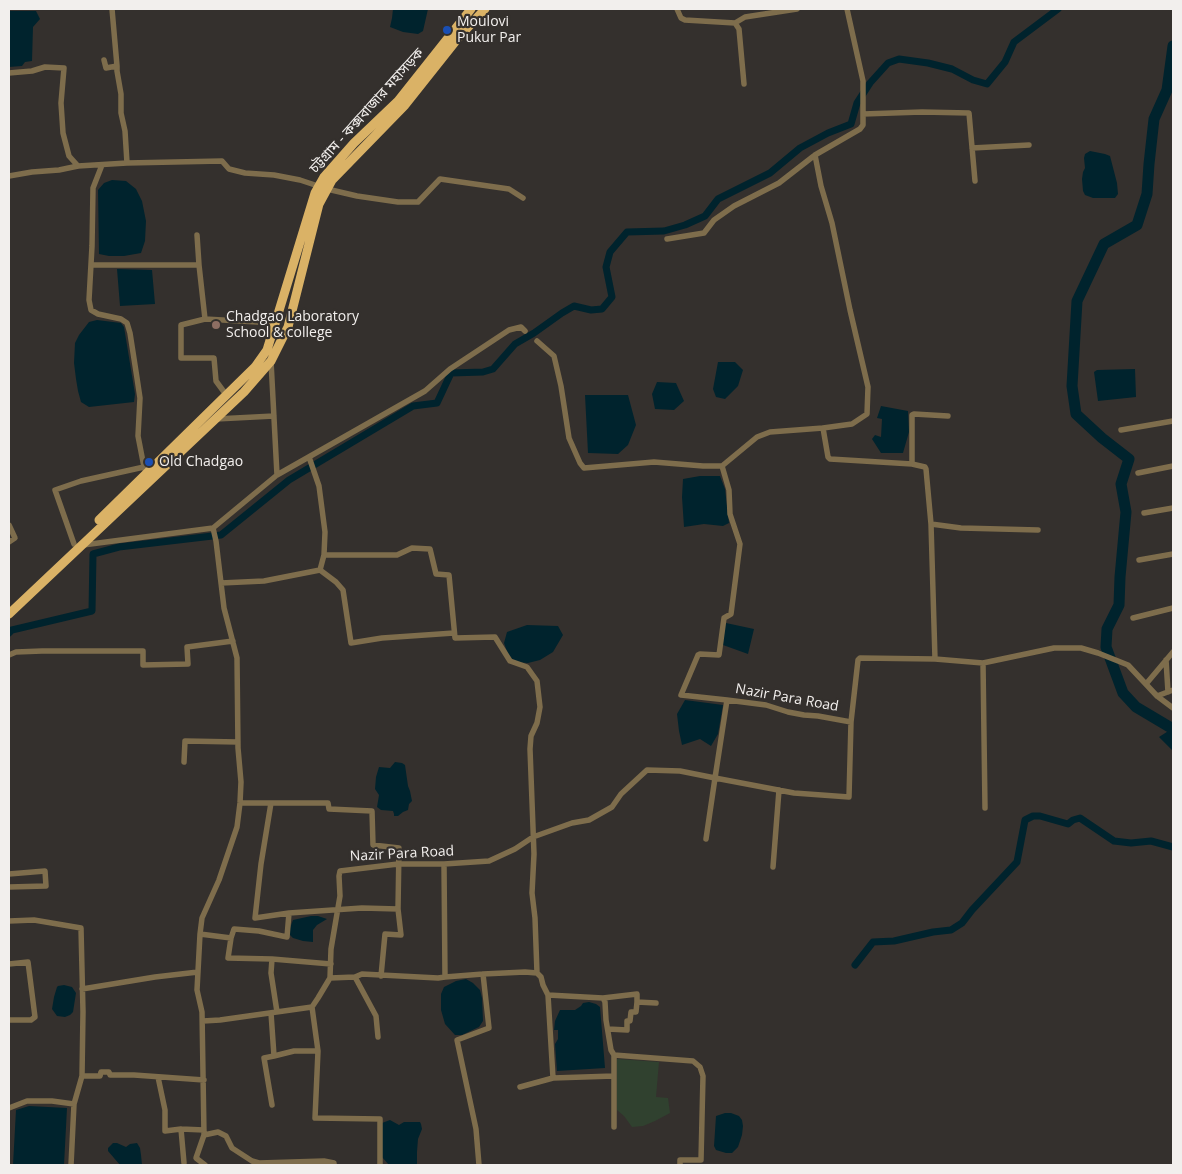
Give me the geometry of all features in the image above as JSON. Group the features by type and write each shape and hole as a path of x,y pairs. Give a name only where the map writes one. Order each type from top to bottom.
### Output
{"highway":[{"name":"চট্টগ্রাম - কক্সবাজার মহাসড়ক","path":"9,607 77,545 145,470 255,367 267,350 315,193 323,188 324,177 354,143 398,101 471,9"},
{"path":"9,614 77,545 244,392 271,361 288,327 323,188 406,105 459,37 485,9"}],"street":[{"path":"112,9 116,71 121,94 121,113 125,131 127,163"},
{"path":"677,9 681,18 685,20 735,23 745,18 797,9"},
{"path":"667,239 704,233 714,220 734,206 779,183 814,155 860,129 863,125 863,81 847,9"},
{"path":"735,23 739,29 744,84"},
{"path":"104,60 106,68 117,66"},
{"path":"9,72 32,71 45,67 64,68 60,103 63,133 69,156 78,166"},
{"path":"863,114 969,113 975,181"},
{"path":"972,148 1029,145"},
{"path":"537,341 554,356 561,386 568,438 584,468 654,462 722,466 757,437 770,432 852,424 867,414 868,387 832,223 814,155"},
{"path":"9,176 78,166 222,161 229,169 245,173 274,175 300,180 357,196 398,202 418,202 440,179 509,189 523,198"},
{"path":"102,165 93,188 88,300 91,310 98,314 121,319 127,323 140,398 138,436 145,470 81,481 55,490 77,545 214,528 277,475 425,390 450,368 509,330 521,327 525,331"},
{"path":"196,236 205,319"},
{"path":"91,265 199,265"},
{"path":"226,396 216,382 214,358 181,358 181,325 205,319 275,323"},
{"path":"271,361 277,475"},
{"path":"912,464 912,416 914,414 948,416"},
{"path":"215,419 274,416"},
{"path":"1121,430 1173,421"},
{"path":"823,428 828,457 830,459 912,464 923,466 926,469 931,524 935,659"},
{"path":"309,457 319,486 325,532 324,555 320,570"},
{"path":"722,466 729,490 730,514 740,544 731,614 724,618 719,655 698,655 680,696 727,700"},
{"path":"1138,473 1173,466"},
{"path":"1144,513 1173,508"},
{"path":"931,524 961,528 1038,530"},
{"path":"9,525 15,538 9,542"},
{"path":"181,1129 184,1164 196,1158 204,1132 203,1021 197,990 202,918 219,880 236,828 240,803 237,658 224,608 214,528"},
{"path":"324,555 397,555 412,548 430,549 436,574 449,575 455,638 495,637 510,661 527,667 537,681 540,707 530,749 534,854 532,893 538,973 548,995 553,1078"},
{"path":"1138,560 1173,554"},
{"path":"221,583 264,581 320,570 344,590 351,643 382,638 454,633"},
{"path":"1134,618 1173,608"},
{"path":"9,655 16,652 42,651 143,651 143,665 188,664 187,648 233,641"},
{"name":"Nazir Para Road","path":"312,1007 330,978 331,949 336,910 340,896 340,871 398,864 444,864 489,861 515,849 533,837 572,823 590,820 612,807 621,794 647,770 680,772 715,778 727,700 766,705 788,712 851,722 858,660 860,658 935,659 983,663 1054,648 1081,648 1098,653 1128,665 1146,684"},
{"path":"1173,652 1146,684 1173,708"},
{"path":"1158,696 1171,691 1166,660"},
{"path":"983,663 985,808"},
{"path":"706,839 715,778 794,793 850,797 851,722"},
{"path":"184,762 186,741 238,742"},
{"path":"773,867 779,790"},
{"path":"240,803 328,803 328,809 372,811 372,845 399,848 398,909 401,935 385,934 381,976"},
{"path":"271,803 254,918 362,908 398,909"},
{"path":"444,864 444,977"},
{"path":"9,874 45,871 46,886 9,887"},
{"path":"289,914 287,937 259,931 234,929 228,958 272,959 331,964"},
{"path":"9,921 34,920 81,928 82,1076 74,1104 72,1165"},
{"path":"200,934 231,938"},
{"path":"272,959 274,1056"},
{"path":"9,964 28,962 35,1016 31,1020 9,1020"},
{"path":"82,989 198,972"},
{"path":"330,978 355,977 362,974 438,978 483,974 538,973"},
{"path":"479,1165 476,1129 458,1040 489,1028 483,974"},
{"path":"355,977 376,1016 378,1037"},
{"path":"548,995 603,998 636,994 636,1012 631,1012 626,1030 608,1029"},
{"path":"603,998 606,1002 611,1050 614,1056 614,1127"},
{"path":"637,1002 656,1002"},
{"path":"203,1021 312,1007 318,1050 315,1118 380,1119 380,1165"},
{"path":"272,1105 264,1058 294,1051 318,1050"},
{"path":"614,1056 693,1060 700,1067 703,1076 701,1160 696,1163 680,1160 680,1165"},
{"path":"82,1076 100,1076 101,1072 109,1072 110,1075 204,1080"},
{"path":"520,1087 553,1078 614,1076"},
{"path":"158,1077 165,1110 165,1130 181,1129 218,1132 226,1136 232,1148 252,1161 259,1163 279,1164 324,1161 334,1163 334,1165"},
{"path":"9,1108 27,1101 52,1101 74,1104"},
{"path":"196,1158 205,1165"}],"green space":[{"path":"617,1059 659,1062 656,1097 668,1098 670,1113 643,1126 632,1127 617,1110"}],"water":[{"path":"393,9 428,9 423,31 418,34 403,32 390,27"},
{"path":"9,11 36,11 40,19 33,27 32,61 25,62 22,66 9,67"},
{"path":"1090,151 1110,156 1117,183 1118,194 1115,198 1093,198 1085,195 1082,179 1085,168 1084,158 1085,154"},
{"path":"112,180 126,181 136,189 142,201 146,221 145,241 141,253 124,256 99,254 98,190 104,183"},
{"path":"117,269 152,270 155,304 120,306"},
{"path":"97,320 121,323 124,327 135,394 134,402 89,407 81,402 74,363 75,343 89,322"},
{"path":"718,362 735,362 743,370 738,386 725,399 716,397 713,389"},
{"path":"1135,369 1136,397 1098,401 1094,372 1097,370"},
{"path":"657,382 676,383 684,401 674,410 655,409 652,394"},
{"path":"585,395 628,395 636,425 628,445 618,454 588,453"},
{"path":"881,406 908,411 909,432 903,453 881,453 872,439 875,435 881,437 882,419 877,418"},
{"path":"700,476 720,476 725,489 729,523 723,526 704,524 684,527 683,479"},
{"path":"726,623 754,629 748,654 723,645 724,626"},
{"path":"527,625 558,626 563,635 553,652 540,660 528,663 515,662 508,654 504,643 507,632"},
{"path":"685,700 723,705 718,734 711,746 700,739 682,745 677,714"},
{"path":"1173,728 1173,751 1159,737"},
{"path":"395,762 405,765 412,801 409,804 408,810 398,816 394,816 393,811 381,810 377,807 379,795 375,789 379,767 390,768"},
{"path":"311,916 327,919 313,930 313,942 293,938 290,935 290,928 293,920"},
{"path":"466,979 480,990 483,1021 479,1027 462,1035 455,1035 445,1024 441,1010 441,994 444,987 456,981"},
{"path":"64,985 72,987 76,993 73,1012 65,1017 57,1016 52,1009 57,987"},
{"path":"589,1002 600,1007 605,1068 557,1071 555,1044 558,1039 558,1030 554,1030 555,1021 560,1010 575,1010 583,1003"},
{"path":"29,1106 67,1108 64,1165 13,1165 16,1110"},
{"path":"725,1113 739,1116 742,1120 742,1135 738,1147 732,1153 716,1150 714,1146 716,1116"},
{"path":"390,1120 399,1125 404,1122 420,1122 422,1129 418,1139 417,1165 389,1165 382,1157 382,1123"},
{"path":"113,1143 126,1147 137,1143 140,1148 142,1165 120,1165 108,1151 108,1148"}],"waterway":[{"path":"9,633 12,630 92,611 93,554 119,547 221,535 289,480 413,406 437,403 451,373 483,372 493,369 515,344 574,306 591,310 602,309 612,297 606,267 610,252 627,232 664,231 685,225 705,216 718,199 770,173 800,148 828,133 851,124 857,103 870,83 888,63 899,59 928,63 952,69 973,80 987,84 1005,62 1014,42 1058,9"},
{"path":"1173,46 1167,90 1154,119 1147,194 1137,225 1104,244 1077,301 1072,386 1076,414 1129,459 1121,484 1126,512 1119,605 1107,629 1106,647 1123,693 1136,707 1173,729"},
{"path":"855,965 873,942 894,941 951,930 962,923 1017,862 1025,820 1033,816 1040,816 1068,824 1080,818 1114,841 1131,843 1151,841 1173,847"}],"place":[{"name":"Moulovi Pukur Par","path":"447,30"},
{"name":"Chadgao Laboratory School & college","path":"216,325"},
{"name":"Old Chadgao","path":"149,462"}]}
